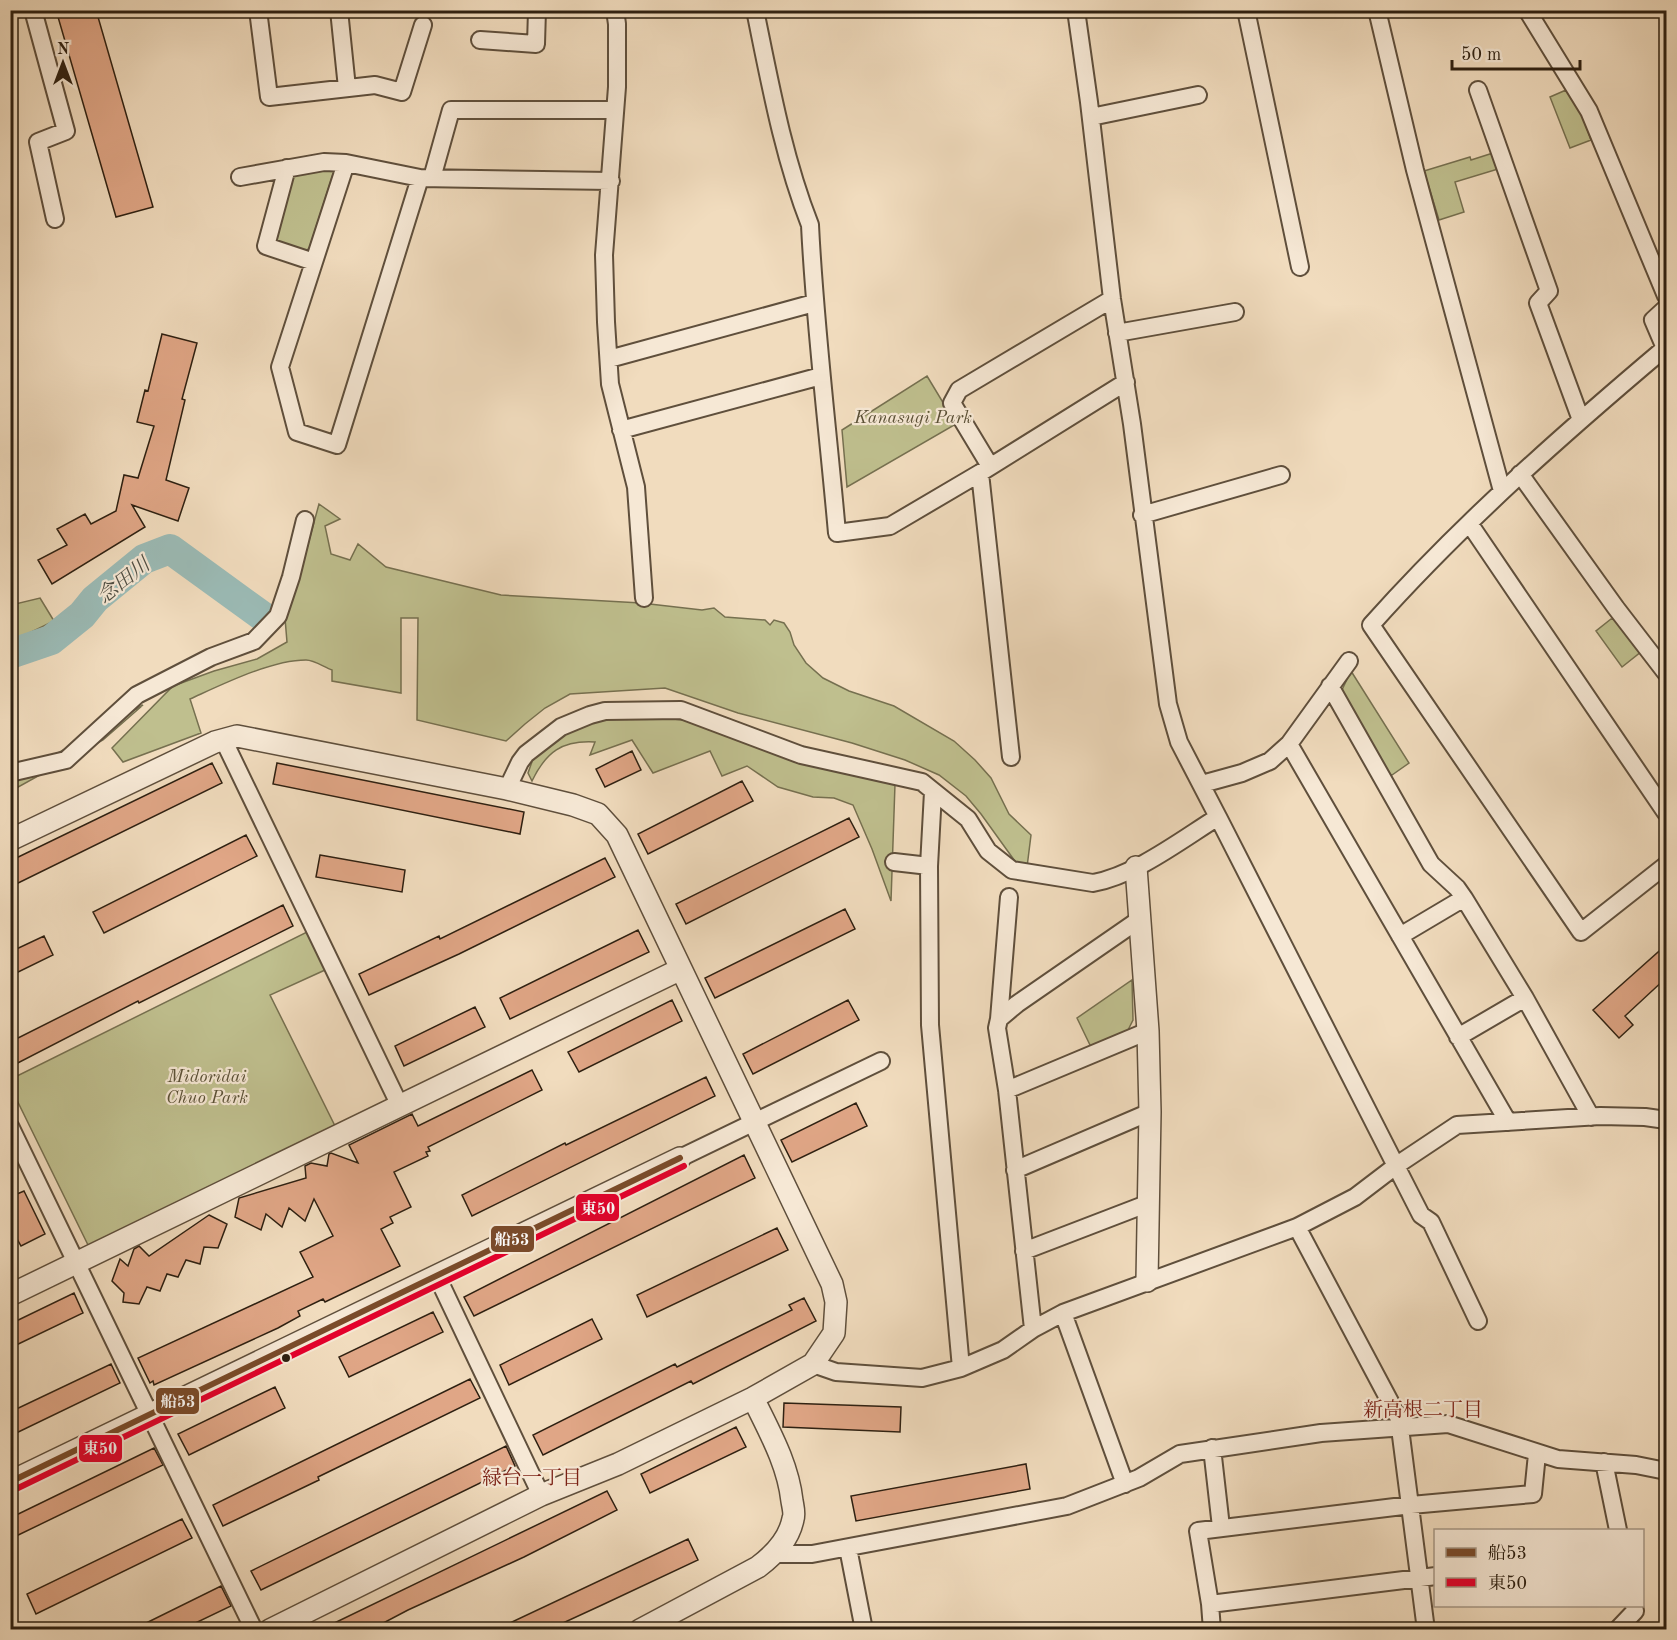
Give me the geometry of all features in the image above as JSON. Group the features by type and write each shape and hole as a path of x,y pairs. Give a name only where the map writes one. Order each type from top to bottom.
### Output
{"street":[{"path":"33,10 66,131 38,142 55,219"},
{"path":"258,10 269,97 375,85 402,93 423,25"},
{"path":"339,10 347,88"},
{"path":"480,40 536,44 537,10"},
{"path":"615,10 617,87 604,255 610,384 636,487 644,598"},
{"path":"755,10 777,118 810,225 814,303 829,431 837,533 890,526 985,470 1125,382"},
{"path":"1076,10 1112,299 1170,713 1179,742 1421,1215 1431,1222 1478,1321"},
{"path":"1246,10 1300,267"},
{"path":"1377,10 1415,170 1502,491"},
{"path":"1527,10 1589,111 1666,296"},
{"path":"1478,90 1550,291 1538,303 1581,420"},
{"path":"1091,117 1198,95"},
{"path":"346,163 280,368 297,432 337,445 426,178 452,110 615,110"},
{"path":"240,177 324,162 346,163 426,178 611,181"},
{"path":"287,168 266,246 314,262"},
{"path":"1011,757 985,470 952,403 959,390 1112,299"},
{"path":"609,359 814,303"},
{"path":"1666,308 1653,320 1665,348 1520,474 1401,591 1371,625 1581,932 1666,865"},
{"path":"1117,333 1235,312"},
{"path":"621,430 821,376"},
{"path":"1520,474 1666,673"},
{"path":"1142,515 1281,475"},
{"path":"10,773 66,760 137,695 211,657 254,641 278,616 291,577 305,520"},
{"path":"1469,523 1666,813"},
{"path":"1202,784 1242,773 1270,761 1289,744 1348,661"},
{"path":"1330,686 1431,864 1457,888 1464,898 1525,998 1591,1117"},
{"path":"507,789 526,754 561,727 605,711 681,710 801,755 922,783 968,819 988,850 1012,870 1093,883 1104,881 1136,867 1218,817"},
{"path":"10,840 223,739 237,736 507,789 573,805 598,814 616,835 832,1284 836,1302 834,1333 813,1364 753,1398 618,1464 541,1495 270,1629"},
{"path":"223,739 400,1106"},
{"path":"1289,744 1508,1122"},
{"path":"933,792 930,866 930,1025 961,1368"},
{"path":"894,862 930,866"},
{"path":"1136,867 1148,1030 1150,1112 1147,1281"},
{"path":"1009,897 998,1028 1033,1329"},
{"path":"1400,936 1464,898"},
{"path":"999,1019 1017,1004 1140,919"},
{"path":"10,1295 681,969"},
{"path":"1458,1037 1525,998"},
{"path":"1007,1090 1148,1030"},
{"path":"10,1482 881,1061"},
{"path":"1016,1170 1150,1112"},
{"path":"813,1364 836,1372 922,1378 961,1368 1003,1350 1033,1329 1063,1313 1297,1227 1355,1197 1397,1165 1457,1125 1591,1117 1645,1117 1666,1120"},
{"path":"10,1126 254,1629"},
{"path":"1024,1251 1149,1203"},
{"path":"1297,1227 1402,1428 1411,1505 1428,1577 1426,1629"},
{"path":"437,1276 541,1495"},
{"path":"1063,1313 1125,1484"},
{"path":"640,1629 758,1567 775,1554 794,1518 787,1469 753,1398"},
{"path":"775,1554 812,1554 1066,1506 1125,1484 1180,1454 1321,1432 1448,1424 1558,1460 1636,1465 1666,1471"},
{"path":"1212,1448 1221,1527"},
{"path":"1212,1629 1198,1531 1411,1505 1533,1494 1537,1454"},
{"path":"1604,1462 1618,1529"},
{"path":"848,1548 864,1629"},
{"path":"1210,1604 1428,1577"},
{"path":"1617,1629 1635,1611 1634,1607"}],"green space":[{"path":"1566,90 1582,115 1591,140 1570,148 1550,97"},
{"path":"1493,153 1498,169 1455,182 1464,212 1439,220 1424,171 1470,157 1471,160"},
{"path":"328,165 334,171 309,249 301,252 277,244 274,237 292,177 298,173"},
{"name":"Kanasugi Park","path":"927,376 956,424 847,487 842,430"},
{"path":"319,504 340,519 325,526 331,554 350,560 358,544 386,567 501,595 641,603 702,610 714,608 725,617 765,620 770,625 774,620 784,623 794,645 806,663 823,678 849,691 894,706 954,741 975,760 991,778 1009,814 1031,835 1027,867 1017,864 966,796 939,775 905,760 852,743 738,713 665,688 570,694 545,708 506,741 417,720 418,618 401,618 401,693 332,681 332,670 309,660 277,664 246,674 190,699 201,733 123,762 112,748 173,686 257,659 287,642 285,618"},
{"path":"40,598 54,621 11,642 11,605"},
{"path":"1611,619 1619,620 1642,651 1622,667 1596,631"},
{"path":"1351,671 1409,763 1392,775 1384,773 1340,694"},
{"path":"143,705 103,740 11,791 10,780"},
{"path":"629,714 691,721 798,763 895,784 891,901 853,805 834,798 813,797 778,787 747,766 722,776 710,751 653,773 632,740 590,755 595,742 573,743 549,755 532,781 528,773 534,756 580,724"},
{"name":"Midoridai Chuo Park","path":"309,931 325,970 270,995 336,1128 90,1249 11,1088 11,1079"},
{"path":"1132,980 1133,1020 1127,1032 1091,1047 1077,1018"}],"building":[{"path":"56,10 96,10 153,207 116,217"},
{"path":"162,334 197,343 182,399 185,400 166,480 189,488 178,521 132,505 145,527 52,584 38,560 67,545 57,529 85,514 91,524 116,511 124,475 138,478 154,426 137,422 145,390 148,391"},
{"path":"632,751 641,770 605,787 596,769"},
{"path":"212,763 222,783 10,887 10,861"},
{"path":"277,763 524,812 520,834 273,784"},
{"path":"742,781 753,801 648,854 638,834"},
{"path":"849,818 859,837 686,924 676,904"},
{"path":"246,835 257,856 104,933 93,912"},
{"path":"320,855 405,870 402,892 316,877"},
{"path":"605,858 615,877 459,954 369,995 359,974 439,936 440,939"},
{"path":"283,905 293,926 139,1003 138,1001 10,1067 10,1042"},
{"path":"845,909 855,929 715,998 705,978"},
{"path":"638,930 649,952 510,1019 500,998"},
{"path":"44,936 53,955 10,976 10,952"},
{"path":"1666,945 1666,978 1625,1016 1633,1025 1619,1038 1593,1010"},
{"path":"672,1000 682,1021 579,1072 568,1052"},
{"path":"848,1000 859,1020 753,1074 743,1054"},
{"path":"475,1007 485,1027 404,1066 395,1046"},
{"path":"532,1070 542,1090 428,1147 430,1151 426,1152 428,1156 394,1172 411,1207 390,1217 393,1223 381,1229 400,1266 325,1302 323,1299 298,1311 300,1316 278,1328 154,1385 153,1381 150,1383 138,1358 313,1277 300,1252 333,1236 314,1199 305,1221 289,1208 282,1227 266,1214 261,1230 235,1217 239,1198 306,1178 305,1166 311,1163 327,1166 331,1153 358,1163 349,1145 412,1114 418,1126"},
{"path":"706,1077 715,1096 472,1216 462,1195 565,1143 566,1145"},
{"path":"856,1103 867,1126 792,1162 781,1140"},
{"path":"744,1155 755,1178 474,1316 464,1297"},
{"path":"24,1191 45,1234 21,1246 10,1226 10,1197"},
{"path":"209,1215 227,1224 218,1248 204,1247 200,1264 186,1260 178,1277 167,1274 160,1291 147,1287 139,1304 123,1302 124,1293 112,1281 120,1259 128,1266 134,1249 139,1246 149,1256"},
{"path":"777,1228 788,1250 647,1317 637,1295"},
{"path":"74,1293 83,1313 10,1348 10,1324"},
{"path":"804,1298 816,1321 693,1384 691,1381 543,1455 533,1435 675,1364 677,1367 792,1310 789,1305"},
{"path":"433,1312 443,1332 349,1377 339,1357"},
{"path":"592,1319 602,1339 509,1385 500,1365"},
{"path":"111,1364 120,1383 10,1436 10,1412"},
{"path":"470,1379 480,1398 223,1526 213,1505"},
{"path":"275,1387 285,1408 189,1455 178,1434"},
{"path":"784,1403 901,1407 900,1432 783,1427"},
{"path":"736,1427 746,1447 650,1493 641,1474"},
{"path":"506,1446 515,1466 261,1590 251,1571"},
{"path":"154,1448 163,1465 10,1539 10,1518"},
{"path":"1026,1464 1030,1489 856,1521 851,1496"},
{"path":"607,1491 617,1510 524,1557 372,1629 322,1629"},
{"path":"182,1519 192,1538 36,1614 27,1594"},
{"path":"688,1539 698,1560 550,1629 497,1629"},
{"path":"221,1586 231,1606 183,1629 134,1629"}],"waterway":[{"name":"念田川","path":"10,654 51,640 82,615 95,599 144,559 170,549 265,618"}],"transit line":[{"name":"船53","path":"10,1482 680,1158"},
{"name":"東50","path":"14,1490 684,1166"}],"district":[{"name":"新高根二丁目","path":"1423,1409"},
{"name":"緑台一丁目","path":"532,1477"}]}
